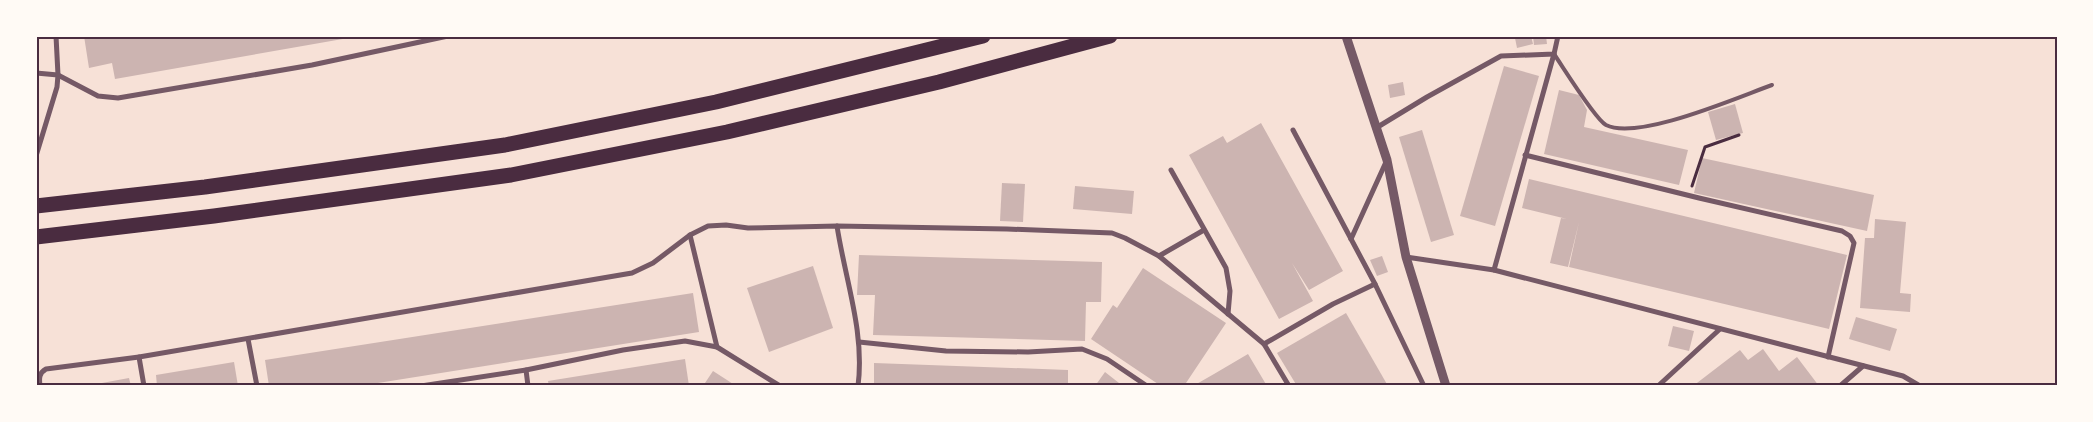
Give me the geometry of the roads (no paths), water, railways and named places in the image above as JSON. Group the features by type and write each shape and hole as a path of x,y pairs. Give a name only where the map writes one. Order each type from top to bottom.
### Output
{"highway":[{"path":"36,206 205,187 505,145 716,102 983,36"},
{"path":"36,237 214,216 511,175 727,132 939,82 1110,36"}],"street":[{"path":"36,156 58,75 56,36"},
{"path":"36,73 58,75 98,96 118,98 312,65 448,36"},
{"path":"1346,36 1387,160 1406,257 1446,386"},
{"path":"1494,270 1558,36"},
{"path":"1376,128 1501,56 1554,54"},
{"path":"1293,130 1375,284 1424,386"},
{"path":"1525,155 1689,196 1842,231 1850,236 1854,243 1828,357"},
{"path":"1351,239 1387,160"},
{"path":"1171,170 1226,268 1229,278 1228,314"},
{"path":"40,386 39,379 42,372 46,369 139,357 248,339 632,272 653,263 690,235 708,226 726,225 748,228 837,226 1104,233 1126,238 1159,256 1264,344 1289,386"},
{"path":"837,226 859,342 860,366 858,386"},
{"path":"1159,256 1204,230"},
{"path":"690,235 717,347"},
{"path":"1406,257 1494,270 1903,376 1920,386"},
{"path":"1264,344 1333,304 1375,284"},
{"path":"1658,386 1720,329"},
{"path":"248,339 257,386"},
{"path":"421,386 526,370 623,350 685,341 717,347 780,386"},
{"path":"859,342 946,351 1028,352 1082,349 1106,359 1147,386"},
{"path":"139,357 144,386"},
{"path":"1840,386 1863,366"},
{"path":"526,370 528,386"}],"lane":[{"path":"1554,54 1596,115 1606,125 1623,129 1652,127 1772,85"}]}
